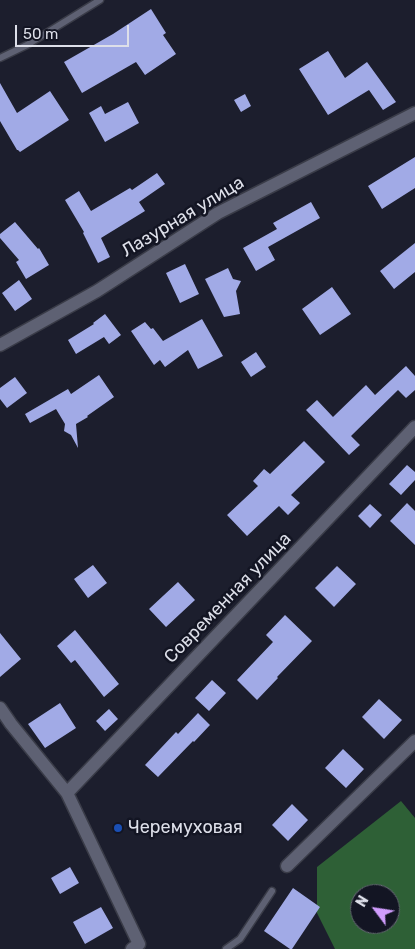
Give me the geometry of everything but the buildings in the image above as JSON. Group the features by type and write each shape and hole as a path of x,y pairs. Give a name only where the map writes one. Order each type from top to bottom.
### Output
{"street":[{"name":"Лазурная улица","path":"0,345 97,291 218,213 415,113"},
{"name":"Современная улица","path":"67,793 415,427"},
{"path":"0,708 67,793 138,947"},
{"path":"287,866 415,741"}],"lane":[{"path":"0,58 27,45 100,0"},
{"path":"226,949 240,939 272,891"}],"green space":[{"path":"401,801 415,818 415,949 335,949 317,913 317,867"}],"place":[{"name":"Черемуховая","path":"118,828"}]}
